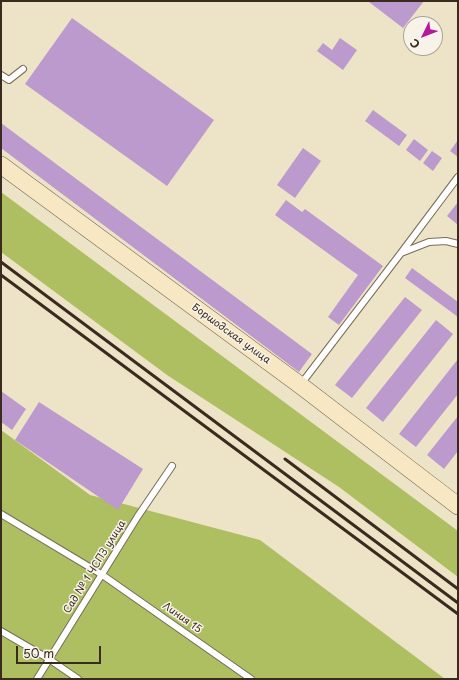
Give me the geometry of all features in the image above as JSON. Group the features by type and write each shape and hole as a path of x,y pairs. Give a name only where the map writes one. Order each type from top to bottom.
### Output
{"street":[{"name":"Боршодская улица","path":"1,165 300,385 458,506"}],"lane":[{"path":"1,75 9,80 23,69"},
{"path":"300,385 458,177"},
{"path":"401,253 429,242 458,244"},
{"name":"Сад № 1 ЧСПЗ улица","path":"37,679 101,574 172,466"},
{"name":"Линия 15","path":"1,514 101,574 251,679"},
{"path":"1,631 49,659 78,679"}],"green space":[{"path":"1,192 458,531 458,577 339,487 167,375 1,252"},
{"path":"1,430 90,495 260,540 445,679 1,679"}],"building":[{"path":"424,1 412,16 403,16 403,28 369,2"},
{"path":"72,18 214,120 167,186 25,84"},
{"path":"340,38 357,50 343,70 317,51 323,43 332,50"},
{"path":"373,110 407,135 399,146 365,121"},
{"path":"1,123 312,354 299,372 1,148"},
{"path":"414,139 428,150 420,161 406,150"},
{"path":"458,140 458,157 450,151"},
{"path":"303,148 321,161 295,198 277,185"},
{"path":"432,151 442,158 433,171 423,163"},
{"path":"286,200 302,212 305,209 383,266 339,325 328,317 358,275 275,215"},
{"path":"458,202 458,225 447,216"},
{"path":"412,268 458,302 458,317 405,278"},
{"path":"405,297 422,310 352,398 335,385"},
{"path":"436,320 453,334 383,422 366,408"},
{"path":"458,359 458,394 416,447 399,434"},
{"path":"1,391 26,409 12,430 1,422"},
{"path":"39,402 143,469 118,510 15,440"},
{"path":"458,416 458,451 444,469 427,455"}],"railway":[{"path":"1,262 458,603"},
{"path":"1,275 458,614"},
{"path":"285,459 458,589"}]}
